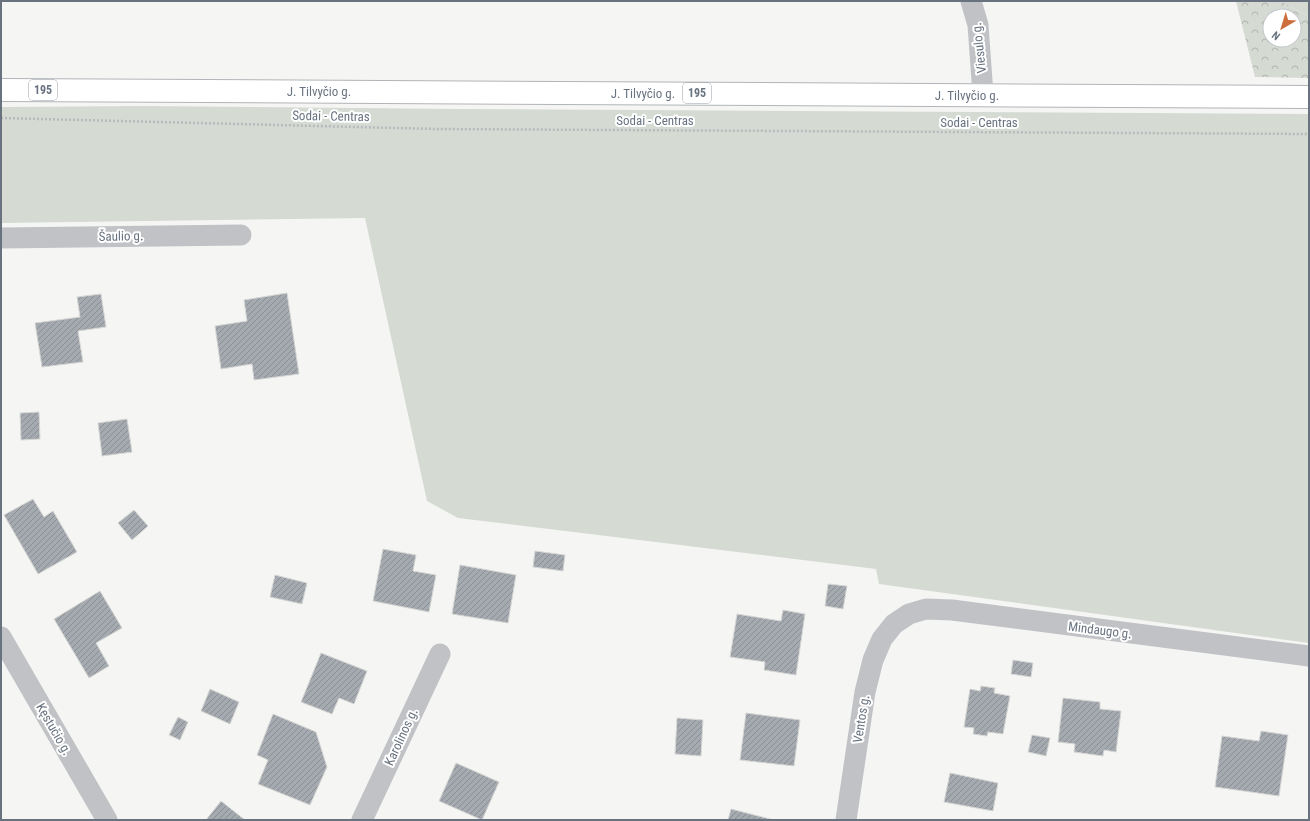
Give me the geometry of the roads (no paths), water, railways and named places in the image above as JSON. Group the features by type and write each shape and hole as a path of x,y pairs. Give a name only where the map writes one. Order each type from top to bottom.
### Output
{"main road":[{"name":"J. Tilvyčio g.","path":"1,90 1309,97"}],"street":[{"name":"Viesulo g.","path":"971,1 978,25 983,95"},
{"name":"Šaulio g.","path":"1,238 241,235"},
{"name":"Mindaugo g.","path":"894,624 909,614 926,609 952,610 1309,656"},
{"name":"Ventos g.","path":"846,820 865,692 873,660 882,639 894,624"},
{"name":"Kęstučio g.","path":"1,637 107,820"},
{"name":"Karolinos g.","path":"362,820 440,654"}]}
